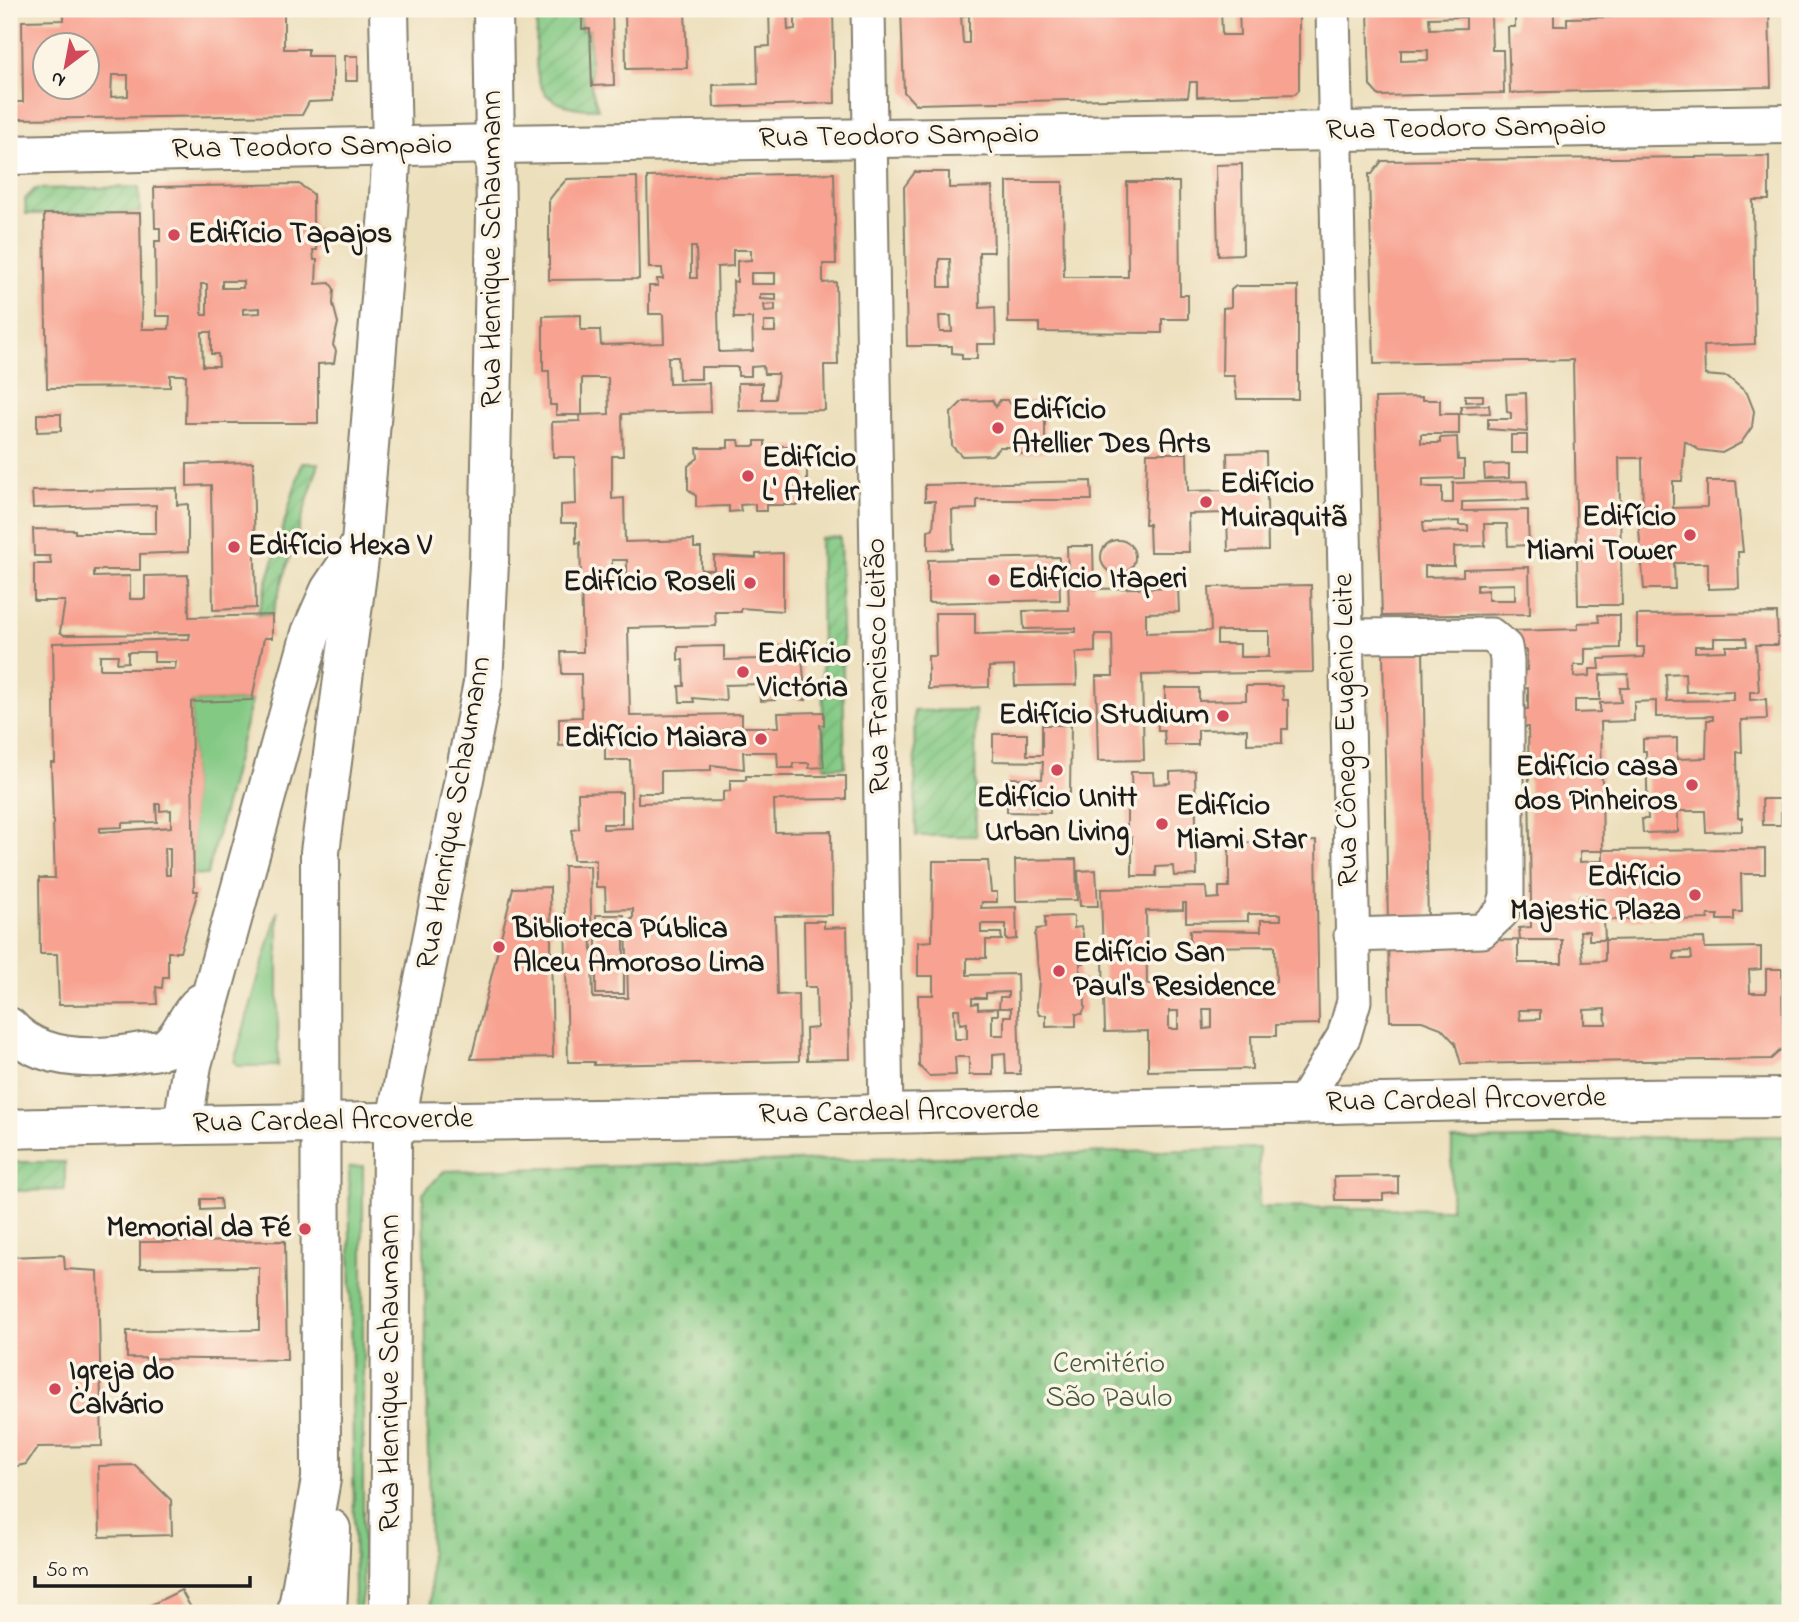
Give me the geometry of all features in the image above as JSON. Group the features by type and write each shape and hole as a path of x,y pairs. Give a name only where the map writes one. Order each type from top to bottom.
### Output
{"main road":[{"path":"327,1613 331,1544 321,1479 320,852 361,544 392,147 389,9"},
{"name":"Rua Henrique Schaumann","path":"390,1610 394,1120 483,682 489,563 495,144 493,9"},
{"name":"Rua Teodoro Sampaio","path":"9,155 495,144 1780,124"},
{"path":"183,1124 192,1065 311,633 330,590 361,544"},
{"path":"9,1027 48,1052 83,1057 123,1056 163,1049 178,1036 189,1013 211,995"},
{"name":"Rua Cardeal Arcoverde","path":"9,1129 321,1121 886,1114 1303,1103 1790,1098"},
{"path":"298,1613 321,1479"}],"street":[{"name":"Rua Francisco Leitão","path":"869,9 886,1114"},
{"name":"Rua Cônego Eugênio Leite","path":"1303,1103 1344,1037 1354,1001 1333,9"},
{"path":"1345,636 1491,635 1505,647 1507,660 1507,896 1502,912 1482,930 1351,935"}],"green space":[{"path":"537,9 580,9 581,30 590,30 591,86 598,109 573,107 556,102 545,93 536,66"},
{"path":"139,187 140,213 26,214 25,199 35,189"},
{"path":"302,463 319,463 272,615 257,616"},
{"path":"840,537 845,767 824,767 820,538"},
{"path":"252,700 207,875 193,874 191,702"},
{"path":"975,710 976,836 916,836 914,711"},
{"path":"278,911 278,1066 238,1066 234,1062"},
{"name":"Cemitério São Paulo","path":"1790,1136 1790,1613 431,1613 423,1193 444,1171 1259,1148 1259,1207 1451,1209 1452,1140"},
{"path":"9,1162 65,1162 65,1190 9,1191"},
{"path":"363,1166 363,1587 359,1613 352,1613 355,1594 349,1167"}],"building":[{"path":"64,9 284,9 284,49 308,49 308,56 333,56 333,101 309,102 302,115 18,119 17,113 9,113 9,102 23,102 22,21 64,20","holes":["112,75 128,75 128,96 111,97"]},
{"path":"582,9 612,9 614,85 592,86 590,29 582,29"},
{"path":"625,9 685,9 687,68 626,69"},
{"path":"769,9 787,9 788,30 795,29 795,17 801,17 801,9 833,9 835,103 714,107 713,85 758,84 757,47 770,46"},
{"path":"901,9 1221,9 1222,35 1240,35 1239,9 1299,9 1299,90 1295,94 1197,97 1197,82 1190,82 1188,97 915,104 904,92","holes":["969,15 969,43 963,43 961,16"]},
{"path":"1368,9 1499,9 1500,15 1491,16 1492,50 1503,50 1504,93 1379,96 1370,86","holes":["1466,17 1466,28 1430,29 1429,18","1401,50 1428,50 1428,60 1401,61"]},
{"path":"1515,9 1554,9 1554,26 1567,26 1567,18 1612,17 1612,9 1769,9 1771,87 1510,93 1508,27 1515,27"},
{"path":"345,56 358,56 358,81 345,81"},
{"path":"1769,156 1769,200 1753,200 1755,344 1704,346 1705,375 1728,377 1747,393 1754,411 1752,427 1741,443 1722,453 1699,450 1685,441 1682,481 1673,481 1673,508 1707,507 1707,481 1736,481 1743,552 1738,552 1739,588 1708,589 1708,563 1674,563 1675,589 1644,589 1638,518 1643,518 1642,458 1619,458 1622,605 1578,605 1573,360 1374,364 1369,174 1372,174 1382,161"},
{"path":"1242,164 1243,254 1218,255 1216,165"},
{"path":"915,172 949,172 949,188 992,187 994,252 979,252 980,308 995,307 996,344 977,344 977,359 962,359 962,354 952,353 952,346 907,346 904,187","holes":["939,259 950,259 951,287 939,287","939,316 951,316 952,332 940,332"]},
{"path":"834,173 836,264 823,264 823,283 836,282 838,365 824,365 825,410 739,411 738,383 762,383 762,399 775,399 778,374 764,374 763,366 751,367 751,376 738,376 738,367 701,367 701,379 679,379 678,357 668,357 669,384 709,383 710,412 622,414 623,456 612,456 612,499 624,498 625,542 694,540 694,548 701,548 701,570 714,570 714,556 756,558 756,554 783,553 783,611 741,608 741,612 715,612 716,626 628,628 630,716 742,714 742,727 779,727 778,713 824,712 824,725 820,725 824,767 809,768 809,763 793,763 793,768 778,768 777,752 743,752 744,769 711,765 711,770 661,771 661,793 638,793 638,803 723,801 723,792 730,791 730,780 746,780 746,776 846,776 846,799 774,800 775,832 831,831 832,915 775,916 777,995 798,994 799,1061 594,1065 594,1062 568,1062 564,866 590,866 593,998 628,998 626,919 633,919 633,909 606,910 605,887 596,887 596,860 573,860 572,830 579,829 578,793 622,792 622,824 603,824 603,829 632,828 630,760 605,760 605,729 586,729 586,745 559,746 559,718 582,717 581,674 562,674 561,652 583,652 580,542 576,543 576,523 561,523 561,505 576,504 575,457 553,457 552,422 580,421 580,415 556,415 556,405 550,405 549,371 543,371 543,316 581,315 581,330 600,330 601,345 664,343 663,314 649,314 649,286 658,286 657,279 663,279 662,268 649,268 647,177","holes":["691,247 696,247 697,278 691,278","733,250 751,250 751,260 737,261 737,282 733,281 734,318 752,318 753,351 719,352 717,267 733,266","751,273 775,273 775,284 751,284","760,294 776,294 776,300 760,299","775,304 775,311 765,312 764,305","764,322 775,322 775,332 764,332","582,378 608,378 609,414 582,415","612,560 627,560 627,590 613,590"]},
{"path":"637,177 639,279 549,280 549,200 556,191 567,179"},
{"path":"1007,182 1063,182 1064,277 1128,277 1127,182 1179,182 1180,295 1188,295 1188,319 1162,319 1162,333 1039,332 1039,323 1008,323"},
{"path":"299,184 313,194 313,228 317,228 317,250 313,250 314,260 317,260 316,284 330,283 334,289 333,304 338,323 333,345 336,351 334,363 318,364 318,423 185,423 186,375 170,375 170,387 47,388 44,214 140,213 142,329 169,329 170,316 156,316 155,241 160,241 160,228 155,228 154,187","holes":["188,228 200,228 201,241 189,242","222,281 243,281 243,288 222,288","201,284 207,284 207,315 202,315","260,308 260,313 243,314 243,309","202,332 211,332 211,354 218,354 219,366 203,366"]},
{"path":"1236,286 1298,286 1298,399 1237,399 1234,376 1222,376 1223,308 1231,307 1231,290"},
{"path":"1526,393 1527,432 1488,429 1488,419 1511,419 1511,413 1507,412 1506,394"},
{"path":"1465,395 1483,395 1483,401 1465,402"},
{"path":"1422,397 1422,400 1440,400 1440,414 1459,414 1459,434 1421,434 1421,443 1440,443 1440,438 1457,437 1458,460 1464,460 1464,478 1423,479 1423,487 1442,487 1442,503 1453,503 1453,483 1527,481 1528,500 1462,502 1462,511 1528,510 1529,545 1508,546 1507,524 1484,524 1485,546 1454,547 1454,566 1425,566 1425,577 1463,576 1463,569 1529,567 1530,614 1382,616 1375,398","holes":["1459,521 1459,525 1468,525 1468,531 1424,532 1423,522","1515,584 1515,600 1488,600 1488,590 1477,591 1477,585"]},
{"name":"Edifício Atellier Des Arts","path":"992,400 996,407 1000,400 1007,400 1013,406 1017,401 1046,400 1051,412 1045,419 1045,437 1050,442 1051,451 1018,454 1011,447 1000,447 992,455 962,456 952,446 951,413 963,401"},
{"path":"1489,405 1490,413 1461,414 1461,406"},
{"path":"37,414 61,414 61,431 37,432"},
{"path":"1511,435 1527,435 1527,453 1511,453"},
{"name":"Edifício L' Atelier","path":"728,440 739,440 740,446 755,446 755,441 765,441 765,446 800,446 800,456 807,462 807,487 799,497 799,505 766,505 766,511 755,511 755,504 740,505 741,511 729,512 729,506 696,507 696,496 688,489 688,466 698,458 697,448 728,448"},
{"name":"Edifício Muiraquitã","path":"1266,452 1268,550 1228,551 1227,513 1188,514 1189,552 1150,552 1149,524 1145,524 1147,453 1187,453 1188,491 1228,490 1227,453"},
{"name":"Edifício Hexa V","path":"253,462 256,608 213,610 211,485 187,486 187,464"},
{"path":"1509,464 1509,478 1485,479 1484,465"},
{"path":"1091,481 1092,500 977,500 977,509 952,510 953,549 928,550 928,530 933,529 935,501 925,501 925,485"},
{"path":"177,488 177,505 188,504 188,552 140,554 140,570 94,570 94,577 130,576 130,599 145,599 145,576 188,575 189,617 272,615 272,638 264,638 252,700 191,702 194,891 198,891 180,952 168,952 168,977 163,977 162,988 156,987 157,1004 59,1005 57,954 40,954 39,878 55,878 51,763 55,763 53,643 189,639 190,634 64,635 60,632 65,601 34,601 34,564 51,564 50,556 34,556 33,529 75,530 75,533 156,533 156,505 33,508 32,491","holes":["128,652 154,652 154,662 176,662 175,669 100,669 100,655 118,655 117,663 128,662","156,804 160,804 160,811 171,810 171,827 100,832 100,828 122,827 122,823 157,822","165,848 170,848 170,875 166,875"]},
{"path":"1118,540 1130,545 1135,557 1130,569 1118,574 1106,569 1101,557 1106,545"},
{"path":"1067,546 1093,546 1094,589 1178,587 1179,612 1146,613 1146,633 1211,631 1209,587 1311,585 1313,672 1142,675 1144,760 1098,761 1096,676 1113,676 1112,634 1095,634 1095,652 1076,653 1077,685 1015,686 1014,666 989,667 989,687 928,689 928,656 936,656 935,613 975,613 975,634 1076,632 1076,628 1024,629 1023,611 1069,610","holes":["1217,631 1269,631 1269,657 1240,657 1240,644 1217,644"]},
{"name":"Edifício Itaperi","path":"1059,557 1060,600 928,603 928,560"},
{"path":"1777,613 1778,645 1756,645 1759,692 1750,692 1750,700 1766,699 1767,719 1741,720 1742,753 1737,752 1738,818 1742,818 1742,831 1706,832 1705,811 1678,811 1678,832 1643,833 1642,819 1648,819 1646,751 1643,751 1643,739 1677,738 1677,759 1706,758 1707,720 1713,720 1713,716 1656,717 1656,701 1634,702 1634,721 1601,722 1603,850 1765,849 1765,874 1741,874 1742,912 1734,912 1734,920 1718,920 1718,915 1708,915 1708,919 1677,920 1677,914 1649,918 1649,913 1644,913 1644,919 1604,920 1605,940 1704,938 1705,948 1761,947 1761,969 1749,970 1750,993 1766,993 1766,969 1782,969 1783,1048 1771,1059 1461,1064 1455,1043 1441,1028 1422,1021 1390,1021 1388,941 1518,940 1518,963 1562,963 1562,940 1520,940 1519,928 1531,927 1528,727 1515,727 1516,709 1528,709 1528,688 1515,689 1515,671 1527,670 1527,650 1514,651 1514,631 1578,629 1578,623 1599,622 1598,615 1620,615 1620,648 1585,649 1585,665 1574,665 1574,677 1590,676 1590,669 1600,669 1599,659 1644,657 1644,647 1637,647 1637,615","holes":["1714,638 1746,638 1747,646 1726,646 1726,651 1695,652 1695,646 1714,646","1685,673 1686,692 1733,691 1733,700 1667,701 1666,674","1628,674 1629,688 1620,688 1621,702 1600,703 1600,712 1575,713 1575,700 1600,700 1600,675","1580,851 1603,851 1603,861 1580,862","1592,895 1591,899 1604,899 1604,904 1582,904 1582,899 1579,900 1579,896","1580,931 1589,931 1589,940 1605,940 1605,961 1583,962","1691,951 1692,959 1674,959 1674,952","1605,1009 1606,1024 1584,1024 1584,1010","1519,1010 1540,1010 1540,1019 1520,1020"]},
{"name":"Edifício Victória","path":"806,645 806,658 802,658 806,700 775,696 775,700 760,701 760,684 725,685 726,701 693,698 694,702 680,702 679,686 684,686 683,660 678,660 678,647 724,646 724,660 761,659 760,646"},
{"path":"1423,650 1428,925 1388,925 1383,651"},
{"name":"Edifício Studium","path":"1246,686 1282,686 1283,700 1288,700 1288,729 1282,729 1282,743 1247,744 1247,729 1198,730 1198,745 1165,745 1164,731 1158,731 1157,703 1165,702 1165,688 1199,688 1199,701 1246,700"},
{"name":"Edifício Unitt Urban Living","path":"1042,725 1071,725 1070,793 1050,793 1050,813 1007,812 1007,778 1042,779 1043,762 993,761 993,734 1027,734 1027,755 1042,755"},
{"name":"Edifício Miami Star","path":"1195,771 1197,875 1174,876 1173,866 1156,867 1156,876 1132,876 1132,837 1127,837 1127,810 1132,810 1131,772 1153,772 1154,784 1170,783 1170,772"},
{"path":"1762,799 1781,799 1781,825 1763,825"},
{"path":"1316,841 1319,1024 1276,1025 1276,1036 1251,1036 1252,1069 1148,1071 1148,1031 1105,1032 1101,889 1206,887 1207,899 1219,898 1219,887 1229,887 1229,843","holes":["1183,903 1186,903 1186,922 1248,921 1248,914 1281,914 1281,920 1261,920 1261,931 1190,930 1190,947 1275,946 1276,982 1147,984 1146,911 1183,910","1203,1009 1212,1009 1212,1028 1204,1029","1169,1011 1178,1011 1178,1029 1169,1029"]},
{"path":"1076,859 1077,900 1016,901 1015,860"},
{"path":"933,861 988,861 991,892 997,892 997,902 982,902 981,908 1016,907 1017,939 1006,940 1006,924 981,924 981,933 1001,933 1002,940 986,940 986,958 967,958 967,975 1017,974 1020,1074 1006,1074 1005,1053 993,1054 993,1075 969,1075 969,1057 955,1057 956,1075 929,1076 919,1066 918,995 933,995 933,976 918,976 918,942 932,941","holes":["1008,992 1008,997 1000,997 999,1008 1011,1008 1011,1016 1004,1016 1004,1035 992,1035 992,1015 998,1015 998,1008 978,1009 978,1003 972,1004 972,998 986,998 986,993","954,1009 959,1009 960,1024 967,1023 967,1039 955,1039"]},
{"path":"1096,870 1098,906 1080,906 1078,871"},
{"path":"550,887 553,1057 471,1059 513,888"},
{"path":"596,915 624,915 624,994 596,994"},
{"name":"Edifício San Paul's Residence","path":"1074,916 1074,928 1081,927 1083,934 1084,963 1080,963 1080,979 1084,979 1085,1008 1082,1014 1076,1014 1076,1026 1046,1027 1046,1015 1039,1015 1037,1008 1039,980 1035,935 1037,929 1045,928 1045,917"},
{"path":"804,921 824,921 824,928 847,927 850,1059 807,1060 806,1029 817,1028 816,987 805,987"},
{"path":"1398,1176 1398,1193 1383,1194 1383,1200 1335,1200 1334,1177"},
{"path":"201,1199 220,1199 221,1209 201,1210"},
{"path":"285,1241 287,1360 127,1358 127,1331 259,1330 259,1267 140,1268 140,1242"},
{"name":"Igreja do Calvário","path":"64,1256 65,1269 98,1271 102,1446 38,1447 26,1464 9,1468 9,1257"},
{"path":"135,1465 171,1500 172,1535 100,1537 98,1466"},
{"path":"181,1590 194,1613 130,1613 139,1611"}],"place":[{"name":"Edifício Tapajos","path":"174,235"},
{"name":"Edifício Atellier Des Arts","path":"998,428"},
{"name":"Edifício L' Atelier","path":"748,476"},
{"name":"Edifício Muiraquitã","path":"1206,502"},
{"name":"Edifício Miami Tower","path":"1690,535"},
{"name":"Edifício Hexa V","path":"234,547"},
{"name":"Edifício Itaperi","path":"994,580"},
{"name":"Edifício Roseli","path":"750,583"},
{"name":"Edifício Victória","path":"743,672"},
{"name":"Edifício Studium","path":"1223,716"},
{"name":"Edifício Maiara","path":"761,739"},
{"name":"Edifício Unitt Urban Living","path":"1057,770"},
{"name":"Edifício casa dos Pinheiros","path":"1692,785"},
{"name":"Edifício Miami Star","path":"1162,824"},
{"name":"Edifício Majestic Plaza","path":"1695,895"},
{"name":"Biblioteca Pública Alceu Amoroso Lima","path":"499,947"},
{"name":"Edifício San Paul's Residence","path":"1059,971"},
{"name":"Memorial da Fé","path":"305,1229"},
{"name":"Igreja do Calvário","path":"55,1389"}]}
